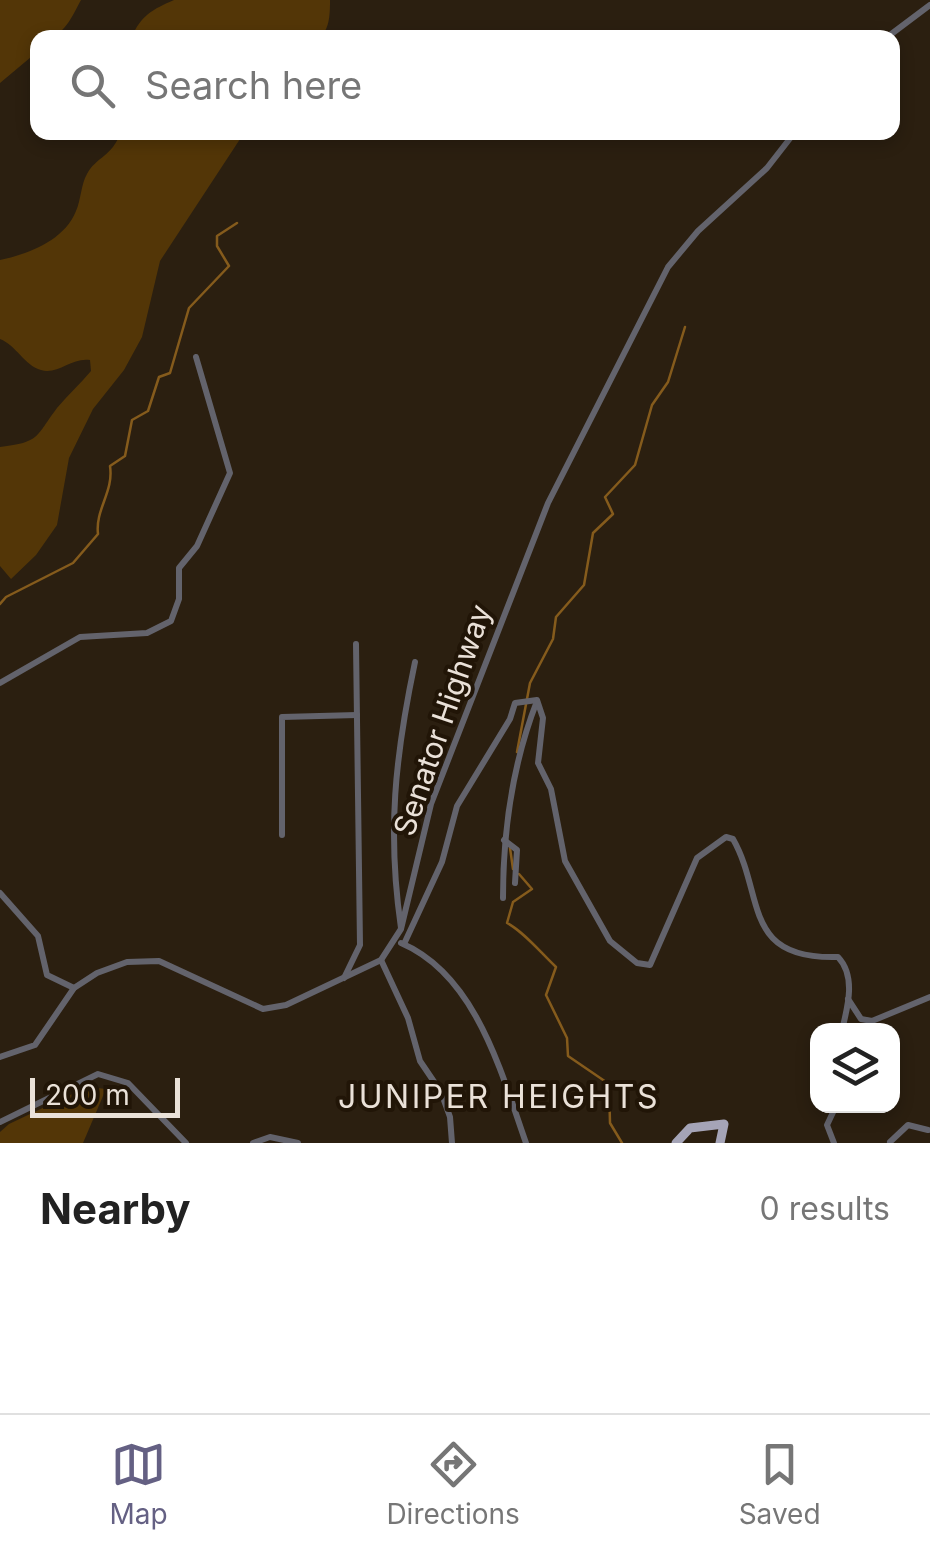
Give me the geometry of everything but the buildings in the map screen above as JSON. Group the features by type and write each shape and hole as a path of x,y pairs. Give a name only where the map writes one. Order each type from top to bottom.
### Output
{"main road":[{"path":"676,1143 690,1128 724,1124 720,1143"}],"street":[{"path":"897,30 930,5"},
{"name":"Senator Highway","path":"0,1057 35,1045 74,988 116,965 159,961 263,1009 286,1006 343,979 380,960 400,942 431,804 548,502 668,268 698,231 767,168 789,140"},
{"path":"0,682 80,636 147,633 171,620 180,599 179,568 198,546 230,473 196,357"},
{"path":"343,979 360,945 356,644"},
{"path":"402,929 392,864 392,801 416,662"},
{"path":"503,898 502,840 511,813 517,752 537,700"},
{"path":"526,1143 477,1018 438,964 400,942 442,862 457,806 476,770 491,752 515,702 537,700"},
{"path":"537,700 542,718 538,764 551,789 565,861 610,941 636,963 650,964 698,858 726,837 734,838 760,918 778,942 806,958 838,957 850,977 843,1023"},
{"path":"282,835 282,717 357,715"},
{"path":"502,840 517,850 515,883"},
{"path":"0,893 38,936 47,975 74,988"},
{"path":"380,960 408,1018 420,1061 441,1092 450,1117 452,1143"},
{"path":"847,997 853,1012 872,1021 930,997"},
{"path":"0,1122 98,1074 128,1083 186,1143"},
{"path":"833,1113 827,1125 834,1143"},
{"path":"889,1143 908,1125 928,1130"},
{"path":"253,1143 270,1137 298,1143"}],"shaded area":[{"path":"0,0 81,0 62,30 30,30 30,58 0,83"},
{"path":"174,0 330,0 326,30 136,30 148,14"},
{"path":"116,140 239,140 160,261 142,337 124,370 93,409 69,458 57,525 36,555 11,579 0,566 0,447 36,437 91,371 90,360 41,370 0,339 0,260 33,250 63,230 76,211 87,174"},
{"path":"87,1087 106,1089 83,1143 0,1143 0,1132 9,1124"}],"waterway":[{"path":"0,604 6,597 73,563 98,534 110,466 125,456 132,420 148,411 159,377 170,373 189,308 229,266 217,246 217,236 237,223"},
{"path":"517,752 530,683 553,639 556,617 584,585 593,533 613,514 605,497 635,465 652,405 668,382 685,327"},
{"path":"510,848 513,869"},
{"path":"519,874 532,889 513,902 507,923 556,967 546,995 567,1038 568,1056 609,1084 610,1123 622,1143"}],"district":[{"name":"JUNIPER HEIGHTS","path":"499,1096"}]}
